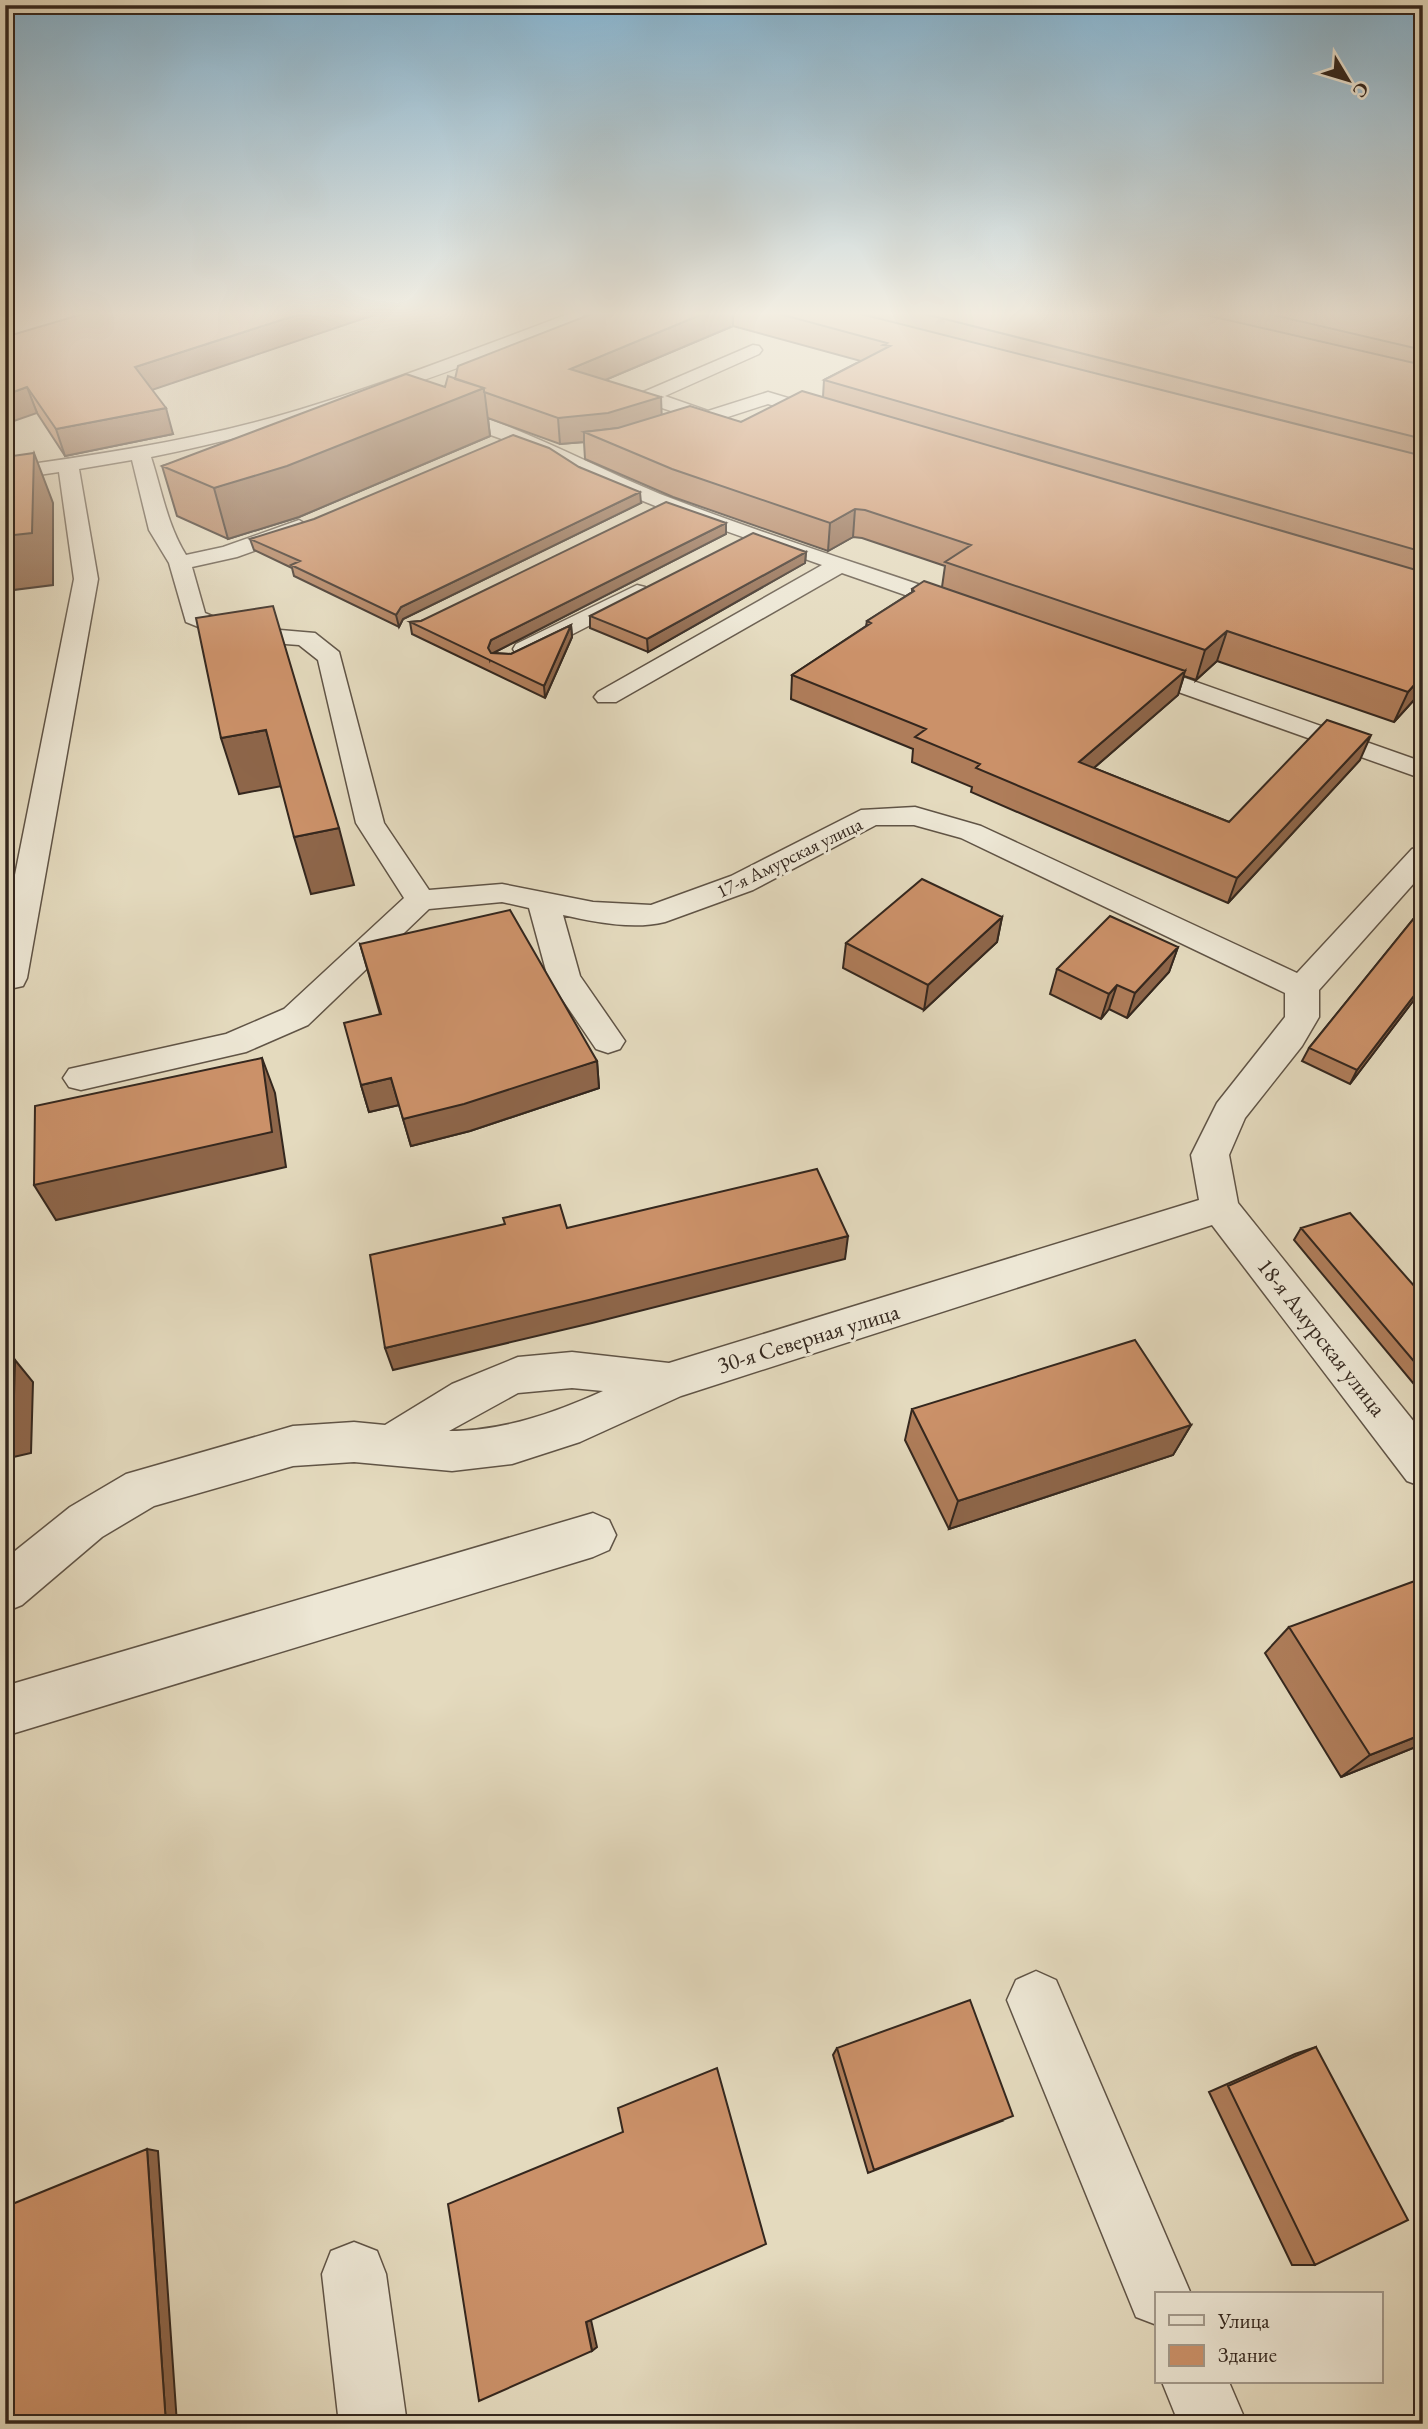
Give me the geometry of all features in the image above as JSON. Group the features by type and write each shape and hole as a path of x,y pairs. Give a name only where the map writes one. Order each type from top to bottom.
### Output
{"street":[{"path":"5,474 140,454 257,426"},
{"path":"487,426 558,453 588,472 665,503 983,615"},
{"path":"645,438 677,426"},
{"path":"480,450 514,436"},
{"path":"558,453 585,450"},
{"path":"81,1078 234,1044 296,1017 420,900 370,823 330,657 306,638 231,633 194,617 180,563 160,530 155,497 140,454"},
{"path":"5,979 11,978 86,579 68,465"},
{"path":"641,515 665,503"},
{"path":"180,563 229,552 320,518"},
{"path":"728,546 753,533"},
{"path":"607,697 841,564"},
{"path":"504,659 654,584"},
{"path":"1112,661 1423,771"},
{"name":"17-я Амурская улица","path":"420,900 502,892 593,912 654,915 742,883 871,816 915,816 971,832 1303,988"},
{"path":"1220,1208 1210,1155 1230,1112 1290,1038 1302,1017 1303,988 1423,855"},
{"path":"542,901 564,978 608,1041"},
{"name":"30-я Северная улица","path":"5,1589 86,1522 142,1489 293,1446 354,1441 452,1451 512,1444 565,1428 670,1381 1220,1208"},
{"name":"18-я Амурская улица","path":"1220,1208 1423,1467"},
{"path":"390,1446 466,1398 519,1375 579,1371 670,1381"},
{"path":"5,1711 593,1535"},
{"path":"1036,2000 1158,2292"},
{"path":"354,2274 373,2424"},
{"path":"1196,2384 1213,2424"}],"building":[{"path":"267,426 387,426 287,466 214,488 162,466"},
{"path":"923,426 1423,572 1423,675 1408,692 1227,631 1205,650 945,562 971,545 865,510 855,509 830,523 672,469 584,432 618,428"},
{"path":"985,426 1306,426 1423,456 1423,552"},
{"path":"1373,426 1423,426 1423,439"},
{"path":"513,435 549,448 579,467 640,492 401,607 396,615 291,565 300,561 250,539 314,519"},
{"path":"34,453 32,533 5,536 5,457"},
{"path":"666,502 726,523 491,640 488,648 491,653 511,654 571,625 544,686 410,622 421,621"},
{"path":"753,533 806,552 647,639 590,616"},
{"path":"924,581 1185,671 1079,762 1229,822 1327,720 1371,735 1237,878 976,768 980,764 915,737 926,729 792,675 871,623 867,621 914,591 912,589"},
{"path":"273,606 339,828 294,837 266,730 221,738 196,618"},
{"path":"922,879 1002,917 928,985 846,943"},
{"path":"1423,907 1423,984 1357,1070 1309,1048"},
{"path":"510,910 597,1061 464,1104 403,1119 391,1078 361,1085 344,1023 381,1014 360,944"},
{"path":"1110,916 1178,947 1135,993 1117,985 1109,994 1057,969"},
{"path":"262,1058 272,1132 34,1185 35,1106"},
{"path":"817,1169 848,1236 385,1348 370,1255 505,1224 503,1218 560,1205 567,1228"},
{"path":"1350,1213 1423,1296 1423,1372 1301,1228"},
{"path":"1135,1340 1191,1425 958,1501 912,1409"},
{"path":"15,1360 13,1431 5,1433 5,1362"},
{"path":"1423,1578 1423,1734 1370,1755 1289,1627"},
{"path":"970,2000 1013,2116 874,2170 837,2048"},
{"path":"1316,2047 1408,2220 1315,2265 1228,2086"},
{"path":"717,2068 766,2244 586,2322 592,2351 479,2401 448,2204 623,2132 618,2108"},
{"path":"147,2149 166,2424 5,2424 5,2207"}]}
